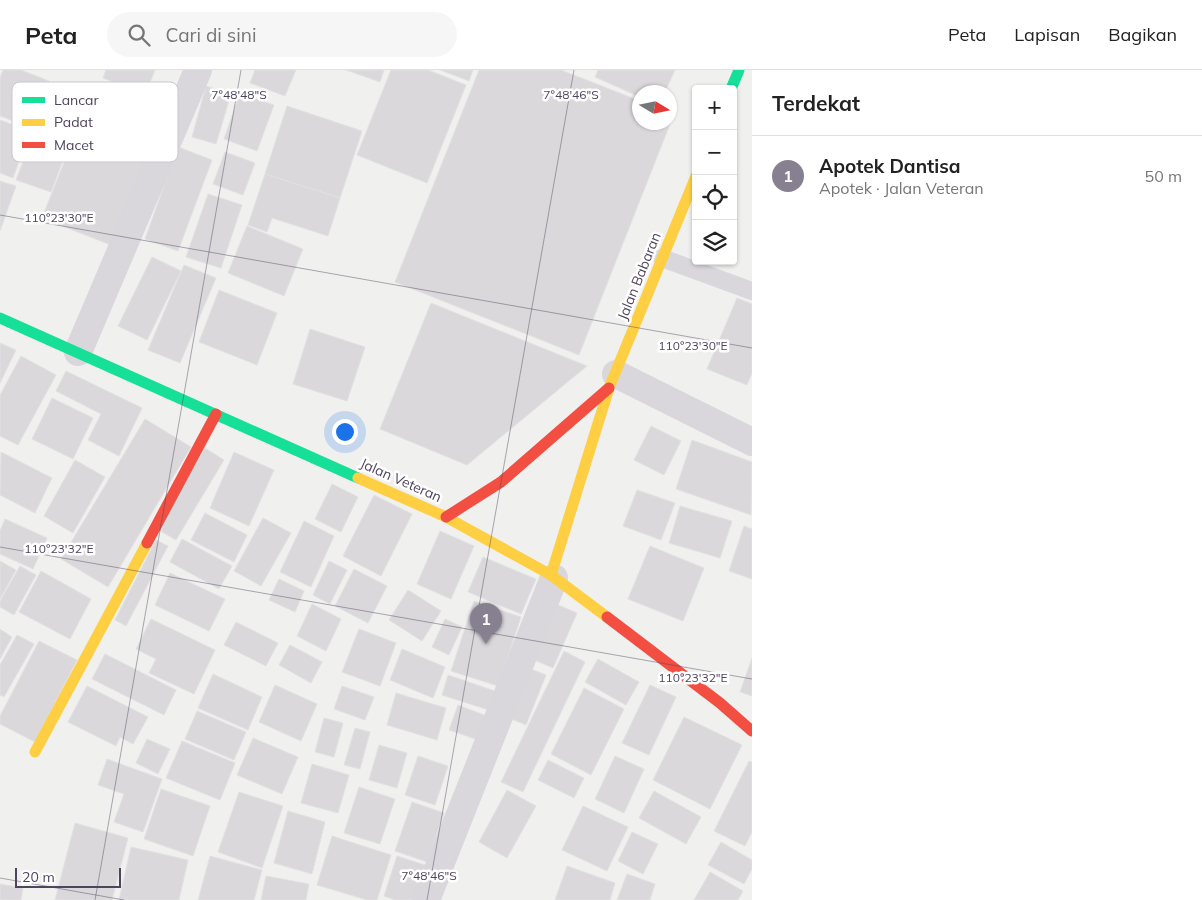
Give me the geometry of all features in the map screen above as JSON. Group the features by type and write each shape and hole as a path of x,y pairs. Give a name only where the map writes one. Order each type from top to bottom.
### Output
{"street":[{"path":"178,117 198,70"},
{"path":"733,85 739,70"},
{"path":"78,352 159,162"},
{"name":"Jalan Babaran","path":"553,576 612,381 692,186"},
{"name":"Jalan Veteran","path":"0,318 446,517 553,576 720,703 752,731"},
{"path":"446,517 501,482 612,381 752,442"},
{"path":"34,752 216,414"},
{"path":"426,900 553,576"}],"lane":[{"path":"662,258 752,291"}],"building":[{"path":"3,70 21,70 49,81 12,82 12,120 0,116 0,78"},
{"path":"106,70 155,70 150,82 113,82 103,78"},
{"path":"255,70 296,70 285,96 250,83"},
{"path":"346,70 384,70 380,82"},
{"path":"391,70 428,70 466,85 427,183 357,155"},
{"path":"440,70 473,70 469,81"},
{"path":"479,70 561,70 632,98 632,130 668,130 579,355 395,282"},
{"path":"598,70 675,70 668,85 632,85 632,93 595,77"},
{"path":"206,86 231,94 216,144 192,137"},
{"path":"240,93 274,105 257,151 224,139"},
{"path":"287,106 362,131 340,198 265,174"},
{"path":"0,120 12,124 12,162 19,162 13,178 0,173"},
{"path":"178,147 212,160 178,251 145,239 173,162 178,162"},
{"path":"225,152 255,163 243,195 213,184"},
{"path":"23,162 62,162 51,192 16,180"},
{"path":"64,162 149,162 116,247 42,218"},
{"path":"265,174 340,198 328,236 272,218 267,232 248,225"},
{"path":"0,181 16,186 0,231"},
{"path":"208,194 242,205 221,268 186,257"},
{"path":"247,226 303,249 284,296 228,273"},
{"path":"152,257 181,271 147,340 118,326"},
{"path":"184,265 216,278 180,363 148,350"},
{"path":"219,290 277,313 257,365 199,342"},
{"path":"737,298 752,304 752,373 747,385 707,369"},
{"path":"431,303 587,366 467,465 380,429"},
{"path":"310,329 365,347 347,401 293,384"},
{"path":"0,343 16,350 0,383"},
{"path":"21,356 56,375 18,445 0,436 0,395"},
{"path":"66,371 142,408 119,456 88,440 101,414 56,391"},
{"path":"52,398 93,418 73,459 32,439"},
{"path":"145,419 191,447 108,587 61,559"},
{"path":"651,426 681,441 664,475 634,460"},
{"path":"692,440 752,462 751,515 676,489"},
{"path":"205,448 224,460 176,540 157,529"},
{"path":"1,452 52,478 35,513 0,495"},
{"path":"234,452 274,470 249,526 210,508"},
{"path":"75,460 105,477 73,533 44,516"},
{"path":"332,484 358,497 341,532 315,519"},
{"path":"637,490 675,503 661,540 623,526"},
{"path":"374,495 412,514 381,576 343,556"},
{"path":"680,506 732,521 720,558 669,543"},
{"path":"205,513 247,535 234,562 191,540"},
{"path":"263,518 291,533 261,586 234,571"},
{"path":"5,519 47,538 33,569 0,554 0,531"},
{"path":"304,521 334,536 311,587 280,572"},
{"path":"744,526 752,529 752,579 729,571"},
{"path":"440,531 474,546 451,599 417,584"},
{"path":"182,539 232,566 219,589 170,562"},
{"path":"156,540 168,546 126,626 115,620"},
{"path":"650,546 704,568 683,621 628,599"},
{"path":"483,557 536,579 521,614 468,592"},
{"path":"0,561 16,570 0,599"},
{"path":"329,561 347,570 330,604 313,595"},
{"path":"20,566 36,575 14,615 0,607 0,601"},
{"path":"354,569 387,586 368,623 335,606"},
{"path":"41,571 91,599 70,639 19,612"},
{"path":"170,573 225,599 209,631 155,605"},
{"path":"279,579 304,591 295,612 269,600"},
{"path":"408,590 441,611 422,641 389,620"},
{"path":"474,601 521,617 498,686 451,671"},
{"path":"549,601 577,613 553,668 525,656"},
{"path":"312,604 341,619 326,651 297,636"},
{"path":"151,619 215,650 194,694 149,673 156,659 136,649"},
{"path":"445,619 462,627 449,655 432,647"},
{"path":"236,622 278,643 266,666 224,645"},
{"path":"0,629 12,637 0,659"},
{"path":"359,629 396,643 380,686 342,672"},
{"path":"17,635 34,644 4,697 0,695 0,665"},
{"path":"39,641 77,660 35,742 0,724 0,716"},
{"path":"290,645 322,662 311,683 279,665"},
{"path":"402,649 445,667 433,698 390,680"},
{"path":"564,651 585,662 523,792 501,782"},
{"path":"105,654 176,690 164,715 92,679"},
{"path":"752,658 752,696 740,692"},
{"path":"598,659 639,682 626,705 585,682"},
{"path":"523,666 546,675 526,725 504,716"},
{"path":"213,674 262,697 248,730 198,708"},
{"path":"448,675 498,692 492,711 442,695"},
{"path":"275,685 317,704 301,741 259,722"},
{"path":"650,685 676,697 649,755 622,743"},
{"path":"87,686 148,717 133,744 120,737 116,746 68,722"},
{"path":"342,686 374,697 365,720 334,709"},
{"path":"584,688 624,709 591,775 551,754"},
{"path":"396,693 446,708 437,740 387,725"},
{"path":"458,705 492,718 484,742 449,730"},
{"path":"197,711 246,732 234,760 185,739"},
{"path":"684,717 742,745 710,809 653,780"},
{"path":"324,718 343,723 334,757 315,752"},
{"path":"355,728 370,732 360,769 344,765"},
{"path":"253,738 298,757 282,794 237,775"},
{"path":"147,739 170,749 158,774 136,763"},
{"path":"182,741 235,763 220,800 166,778"},
{"path":"379,745 407,753 397,788 369,780"},
{"path":"418,756 448,766 435,805 405,795"},
{"path":"615,756 644,769 624,813 595,799"},
{"path":"107,759 162,779 143,832 114,822 124,794 98,785"},
{"path":"548,760 584,778 574,798 538,780"},
{"path":"749,761 752,762 752,832 745,846 714,831"},
{"path":"312,764 349,775 338,813 301,803"},
{"path":"359,787 395,799 380,844 344,833"},
{"path":"161,789 210,806 193,856 144,839"},
{"path":"507,790 536,806 507,858 479,842"},
{"path":"654,791 701,817 686,844 639,818"},
{"path":"239,792 283,806 262,868 218,852"},
{"path":"412,802 444,813 427,862 395,851"},
{"path":"583,806 628,827 607,871 562,850"},
{"path":"288,811 325,822 312,874 274,863"},
{"path":"75,823 128,838 112,900 55,900"},
{"path":"632,832 658,844 643,874 618,861"},
{"path":"332,836 391,855 377,900 367,900 317,885"},
{"path":"721,842 752,860 752,869 744,884 708,865"},
{"path":"131,847 188,860 179,900 119,900"},
{"path":"210,856 262,870 254,900 198,900"},
{"path":"397,856 428,866 417,900 395,900 384,896"},
{"path":"567,866 615,883 610,900 555,900"},
{"path":"710,872 743,891 738,900 694,900"},
{"path":"627,874 655,884 650,900 617,900"},
{"path":"266,876 309,884 306,900 261,900"},
{"path":"0,884 23,888 21,900 0,900"}],"traffic: fast":[{"path":"733,85 739,70"},
{"path":"0,318 358,478"}],"traffic: slow":[{"path":"551,575 609,388 692,186"},
{"path":"358,478 446,517 551,575 607,617"},
{"path":"35,752 147,543"}],"traffic: jam":[{"path":"446,517 501,482 609,388"},
{"path":"147,543 216,414"},
{"path":"607,617 720,703 752,731"}],"place":[{"name":"Apotek Dantisa","path":"486,644"}]}
